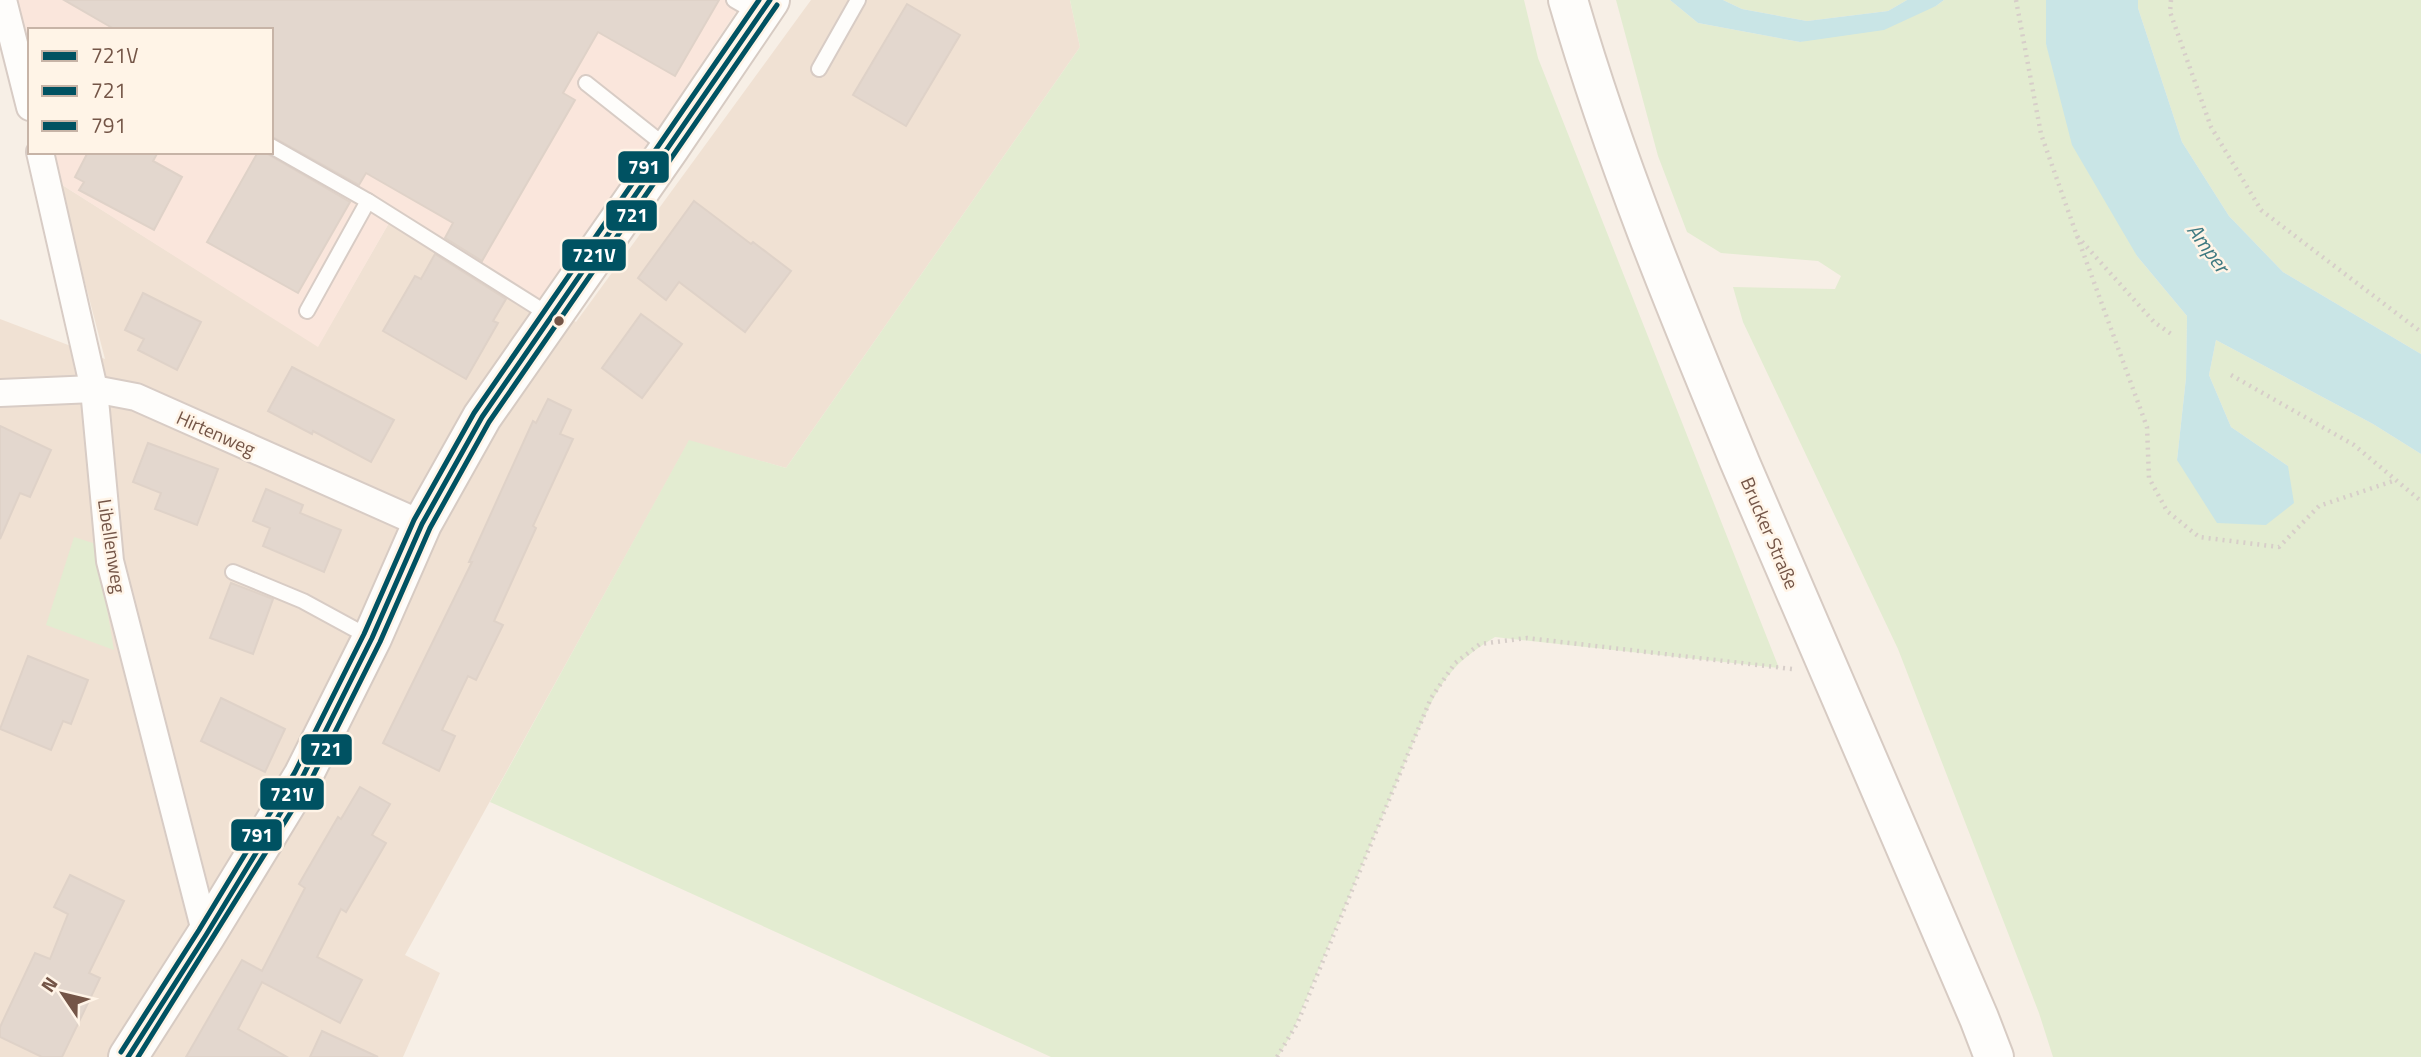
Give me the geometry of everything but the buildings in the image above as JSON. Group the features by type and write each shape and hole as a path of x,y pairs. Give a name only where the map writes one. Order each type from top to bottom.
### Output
{"street":[{"path":"3,0 28,99"},
{"name":"Brucker Straße","path":"1568,0 1625,171 1679,316 1994,1057"},
{"path":"128,1057 303,776 372,638 422,524 482,416 669,149 754,5"},
{"name":"Libellenweg","path":"40,154 93,389 110,561 206,935"},
{"name":"Hirtenweg","path":"0,393 93,389 136,397 422,524"}],"lane":[{"path":"819,69 858,0"},
{"path":"586,83 669,149"},
{"path":"273,147 368,201 552,317"},
{"path":"307,311 368,201"},
{"path":"233,572 303,601 372,638"}],"path":[{"path":"2016,0 2041,134 2147,426 2149,478 2167,510 2199,537 2279,547 2319,506 2396,480"},
{"path":"2171,0 2170,12 2211,127 2261,210 2421,332"},
{"path":"2077,236 2154,322 2174,336"},
{"path":"2231,375 2354,445 2421,501"},
{"path":"1277,1057 1297,1024 1431,698 1455,663 1480,644 1527,638 1829,674"}],"shaded area":[{"path":"7,0 744,0 542,301 397,209 318,347 59,183 51,154 273,154 273,28 28,28 28,73"},
{"path":"811,0 1070,0 1080,47 786,468 689,441 405,955 440,973 403,1057 0,1057 0,319 105,359 59,183 318,346 397,209 576,322"}],"green space":[{"path":"1070,0 1524,0 1538,58 1779,668 1495,637 1468,656 1448,676 1426,713 1292,1033 1278,1057 1051,1057 490,802 689,440 786,468 1080,47"},
{"path":"1616,0 1670,0 1698,23 1800,42 1936,6 1944,0 2046,0 2046,44 2137,256 2187,316 2186,378 2177,460 2288,466 2231,427 2209,375 2216,340 2373,424 2421,454 2421,1057 2053,1057 2039,1013 1898,649 1743,322 1733,287 1835,289 1841,276 1818,261 1721,253 1687,232 1658,156"},
{"path":"1723,0 1907,0 1888,11 1807,21 1742,9"},
{"path":"2138,0 2421,0 2421,354 2283,272 2229,216 2182,142 2138,8"},
{"path":"74,537 96,544 114,650 46,625"}],"water":[{"path":"1670,0 1723,0 1742,9 1807,21 1888,11 1907,0 1944,0 1884,30 1800,42 1698,23"},
{"name":"Amper","path":"2046,0 2138,0 2138,8 2182,142 2229,216 2283,272 2421,354 2421,454 2373,424 2216,340 2209,375 2231,427 2288,466 2294,503 2266,525 2217,523 2177,460 2186,378 2187,316 2137,256 2072,145 2046,44"}],"transit line":[{"name":"791","path":"121,1052 295,772 364,634 414,520 474,413 759,0"},
{"name":"721V","path":"128,1057 303,776 372,638 422,524 482,417 770,0"},
{"name":"721","path":"138,1057 311,780 380,642 430,528 489,422 777,5"}]}
